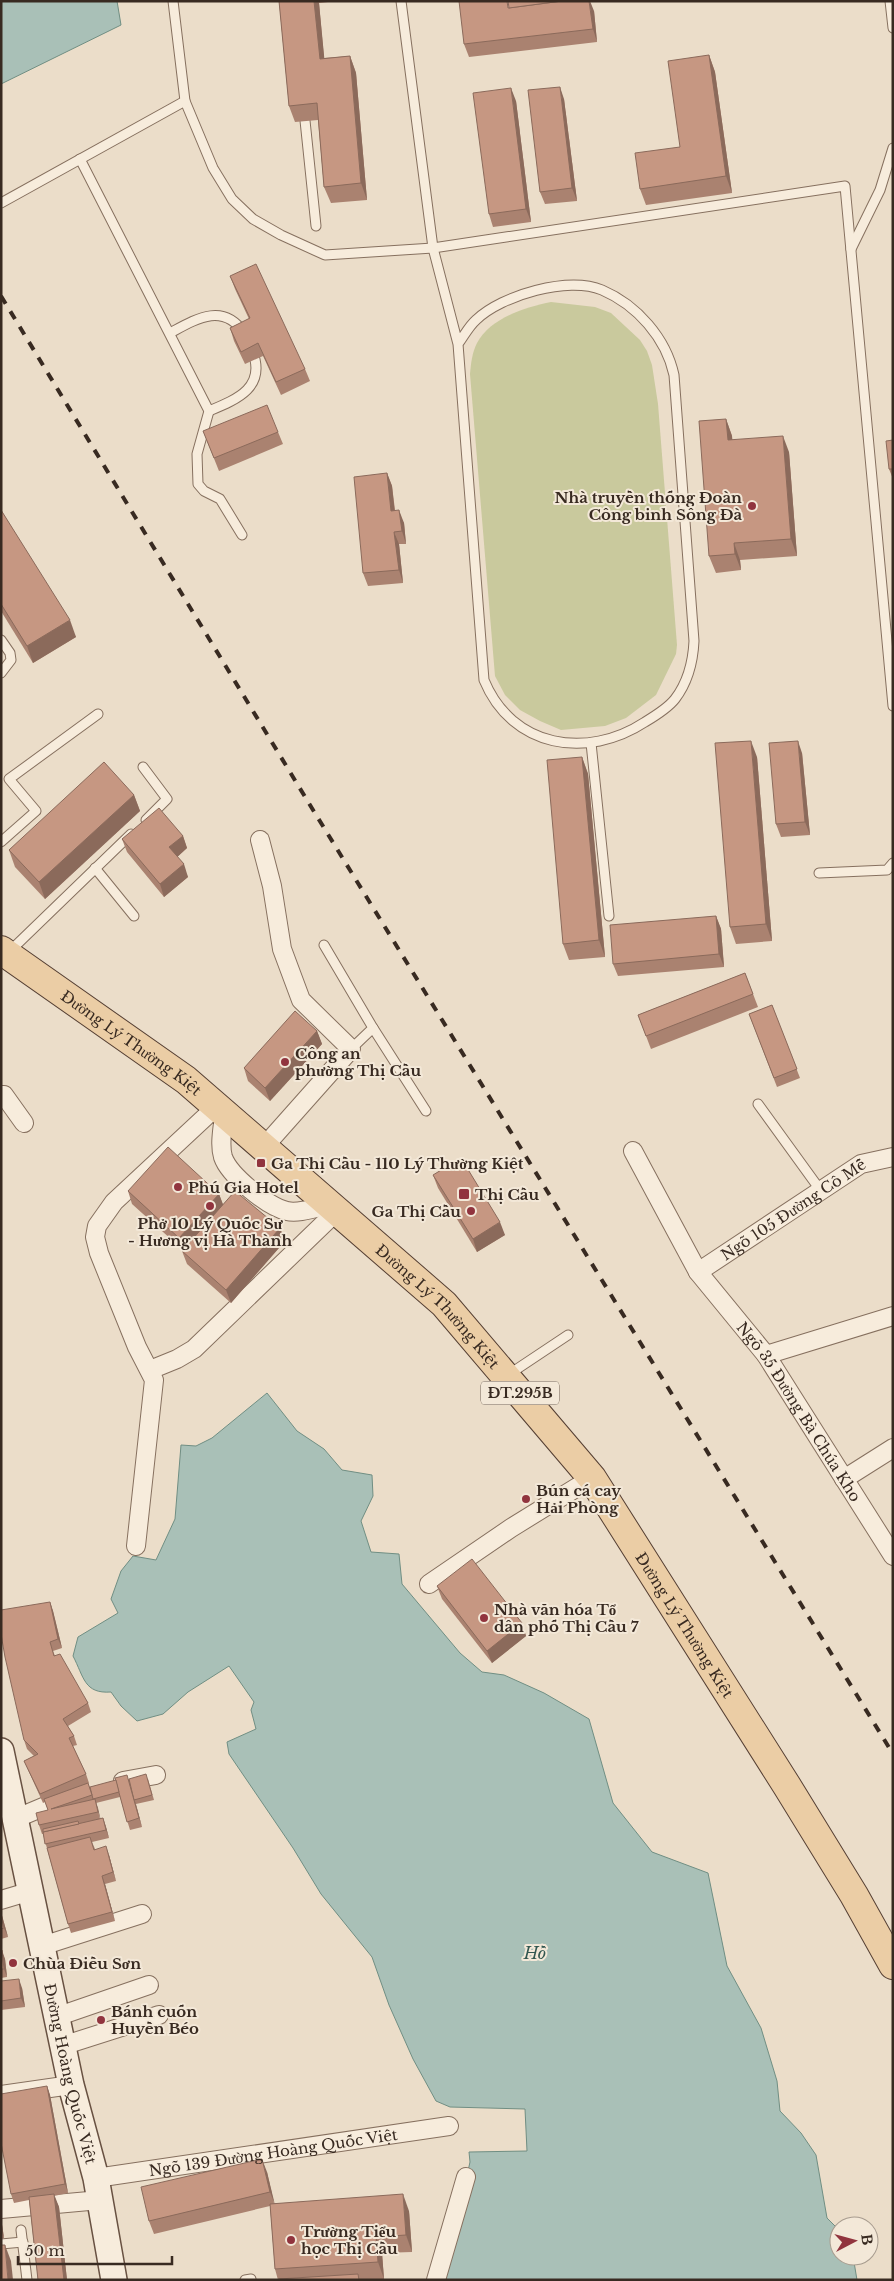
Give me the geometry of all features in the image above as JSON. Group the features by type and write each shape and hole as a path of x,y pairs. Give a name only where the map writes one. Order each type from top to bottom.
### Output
{"main road":[{"name":"Đường Lý Thường Kiệt","path":"3,949 186,1080 444,1304 592,1478 788,1786 854,1895 893,1965"},
{"name":"Đường Hoàng Quốc Việt","path":"1,1751 17,1818 62,2046 98,2189 114,2280"}],"street":[{"path":"260,840 272,886 282,949 301,1000 351,1049 263,1148"},
{"path":"1,1095 4,1095 24,1123"},
{"path":"220,1111 224,1157 236,1176 246,1186 288,1212 333,1208"},
{"path":"136,1546 154,1394 154,1380 137,1347 100,1253 95,1237 97,1226 114,1202 220,1111"},
{"name":"Ngõ 35 Đường Bà Chúa Kho","path":"633,1151 698,1272 766,1355 893,1556"},
{"name":"Ngõ 105 Đường Cô Mễ","path":"698,1272 861,1164 893,1157"},
{"path":"150,1370 177,1359 194,1348 333,1208"},
{"path":"766,1355 893,1316"},
{"path":"844,1479 893,1448"},
{"path":"429,1584 511,1528 592,1478"},
{"path":"109,1784 156,1775"},
{"path":"17,1818 86,1790"},
{"path":"1,1900 31,1890"},
{"path":"42,1946 142,1914"},
{"path":"56,2017 149,1985"},
{"path":"62,2046 159,2015"},
{"path":"1,2095 71,2085"},
{"name":"Ngõ 139 Đường Hoàng Quốc Việt","path":"1,2210 98,2189 449,2126"},
{"path":"436,2280 466,2177"}],"lane":[{"path":"173,1 185,100 213,168 232,199 253,219 281,235 326,255 433,248 845,186 893,706"},
{"path":"401,1 433,248 458,344 484,680 498,706 517,724 537,737 569,743 591,743 619,736 657,714 675,700 689,674 693,658 694,641 674,375 669,355 658,336 635,312 602,290 580,286 560,286 538,290 499,303 474,321 458,344"},
{"path":"890,1 893,28"},
{"path":"1,203 185,100"},
{"path":"302,101 316,226"},
{"path":"851,249 880,190 893,148"},
{"path":"80,159 210,411 197,454 198,484 204,491 220,499 242,535"},
{"path":"170,333 203,316 220,315 233,320 248,340 254,354 256,369 254,382 246,393 210,411"},
{"path":"1,640 10,653 11,660 1,673"},
{"path":"1,842 36,811 9,779 98,714"},
{"path":"591,743 609,916"},
{"path":"3,949 95,868 167,799 143,767"},
{"path":"819,874 887,870 893,863"},
{"path":"95,868 134,916"},
{"path":"324,945 373,1028 426,1111"},
{"path":"351,1049 373,1028"},
{"path":"758,1104 821,1190"},
{"path":"506,1376 568,1334"},
{"path":"21,2230 27,2280"},
{"path":"1,2244 23,2242"}],"green space":[{"path":"551,302 595,307 611,313 640,340 647,351 652,365 658,404 677,645 676,654 656,695 626,718 605,726 561,730 520,710 505,695 495,676 470,374 475,347 483,334 500,320 510,315"}],"water":[{"path":"1,1 117,1 121,25 1,84"},
{"name":"Hồ","path":"267,1393 297,1431 324,1449 342,1470 372,1475 373,1496 361,1521 371,1552 399,1554 402,1584 460,1653 482,1672 504,1675 544,1693 589,1719 613,1803 652,1852 708,1873 727,1966 761,2028 777,2081 780,2111 801,2133 816,2155 827,2218 829,2220 829,2266 855,2266 857,2280 444,2280 470,2162 469,2152 527,2151 525,2109 450,2107 436,2101 413,2059 389,2005 372,1957 321,1894 293,1848 229,1754 227,1742 256,1729 251,1710 254,1702 229,1666 188,1692 163,1714 137,1721 121,1706 111,1692 95,1690 86,1683 73,1656 78,1637 118,1613 111,1599 121,1571 133,1556 156,1560 175,1519 181,1445 196,1446 212,1438"}],"building":[{"path":"279,1 314,1 320,59 350,56 361,183 324,187 317,103 289,106"},
{"path":"459,1 507,1 508,8 562,1 589,1 593,29 464,44"},
{"path":"508,1 562,1 509,8"},
{"path":"709,55 726,176 640,189 635,153 680,147 668,61"},
{"path":"560,87 572,188 540,192 528,90"},
{"path":"511,88 526,209 489,214 473,93"},
{"path":"256,264 305,369 276,382 258,343 241,352 230,328 250,318 230,276"},
{"path":"267,405 278,432 214,458 203,431"},
{"name":"Nhà truyền thống Đoàn Công binh Sông Đà","path":"726,419 728,440 783,436 791,539 734,543 735,554 709,556 699,421"},
{"path":"893,440 893,469 889,469 886,441"},
{"path":"387,473 391,511 399,510 402,531 394,532 399,570 363,573 354,477"},
{"path":"1,510 70,620 27,646 1,604"},
{"path":"751,741 766,924 730,927 715,743"},
{"path":"798,741 805,822 776,824 769,743"},
{"path":"582,757 599,940 563,944 547,760"},
{"path":"104,762 134,795 39,882 9,850"},
{"path":"159,808 183,836 169,847 184,864 160,884 122,839"},
{"path":"716,916 719,954 613,964 610,925"},
{"path":"745,973 753,994 646,1036 638,1015"},
{"path":"772,1005 797,1069 774,1078 749,1014"},
{"path":"295,1011 317,1031 265,1088 244,1068"},
{"path":"168,1147 219,1194 179,1238 128,1191"},
{"name":"Ga Thị Cầu","path":"461,1158 500,1222 473,1239 433,1175"},
{"path":"235,1191 280,1228 226,1290 182,1251"},
{"name":"Nhà văn hóa Tổ dân phố Thị Cầu 7","path":"472,1559 522,1623 487,1651 437,1586"},
{"path":"50,1602 58,1639 50,1642 54,1656 60,1654 88,1703 63,1719 74,1736 69,1738 86,1774 40,1794 24,1761 38,1754 24,1740 5,1657 1,1634 1,1610"},
{"path":"146,1774 152,1795 134,1800 129,1779"},
{"path":"127,1775 139,1818 127,1822 115,1778"},
{"path":"116,1780 119,1792 93,1799 90,1787"},
{"path":"88,1783 92,1795 51,1809 95,1799 98,1812 39,1825 36,1813 48,1810 44,1799"},
{"path":"103,1818 106,1830 45,1844 43,1832"},
{"path":"78,1821 79,1824 43,1832 43,1829"},
{"path":"90,1837 94,1850 106,1846 113,1872 102,1876 112,1912 68,1924 47,1848"},
{"path":"1,1916 4,1928 1,1929"},
{"path":"2,1950 4,1969 1,1969"},
{"path":"19,1979 21,1998 1,2001 1,1981"},
{"path":"47,2086 65,2184 11,2194 1,2143 1,2094"},
{"path":"262,2159 270,2192 149,2221 141,2187"},
{"path":"54,2194 64,2280 38,2280 29,2197"},
{"path":"403,2194 406,2235 376,2237 378,2262 275,2269 270,2204"},
{"path":"1,2245 5,2245 8,2280 1,2280"},
{"path":"358,2274 359,2280 279,2280 279,2279"}],"railway":[{"path":"1,296 310,805 893,1754"}],"place":[{"name":"Nhà truyền thống Đoàn Công binh Sông Đà","path":"752,506"},
{"name":"Công an phường Thị Cầu","path":"285,1062"},
{"name":"Ga Thị Cầu - 110 Lý Thường Kiệt","path":"261,1163"},
{"name":"Phú Gia Hotel","path":"178,1187"},
{"name":"Thị Cầu","path":"464,1194"},
{"name":"Phở 10 Lý Quốc Sư - Hương vị Hà Thành","path":"210,1206"},
{"name":"Ga Thị Cầu","path":"471,1211"},
{"name":"Bún cá cay Hải Phòng","path":"526,1499"},
{"name":"Nhà văn hóa Tổ dân phố Thị Cầu 7","path":"484,1618"},
{"name":"Chùa Điều Sơn","path":"13,1963"},
{"name":"Bánh cuốn Huyền Béo","path":"101,2020"},
{"name":"Trường Tiểu học Thị Cầu","path":"291,2240"}]}
